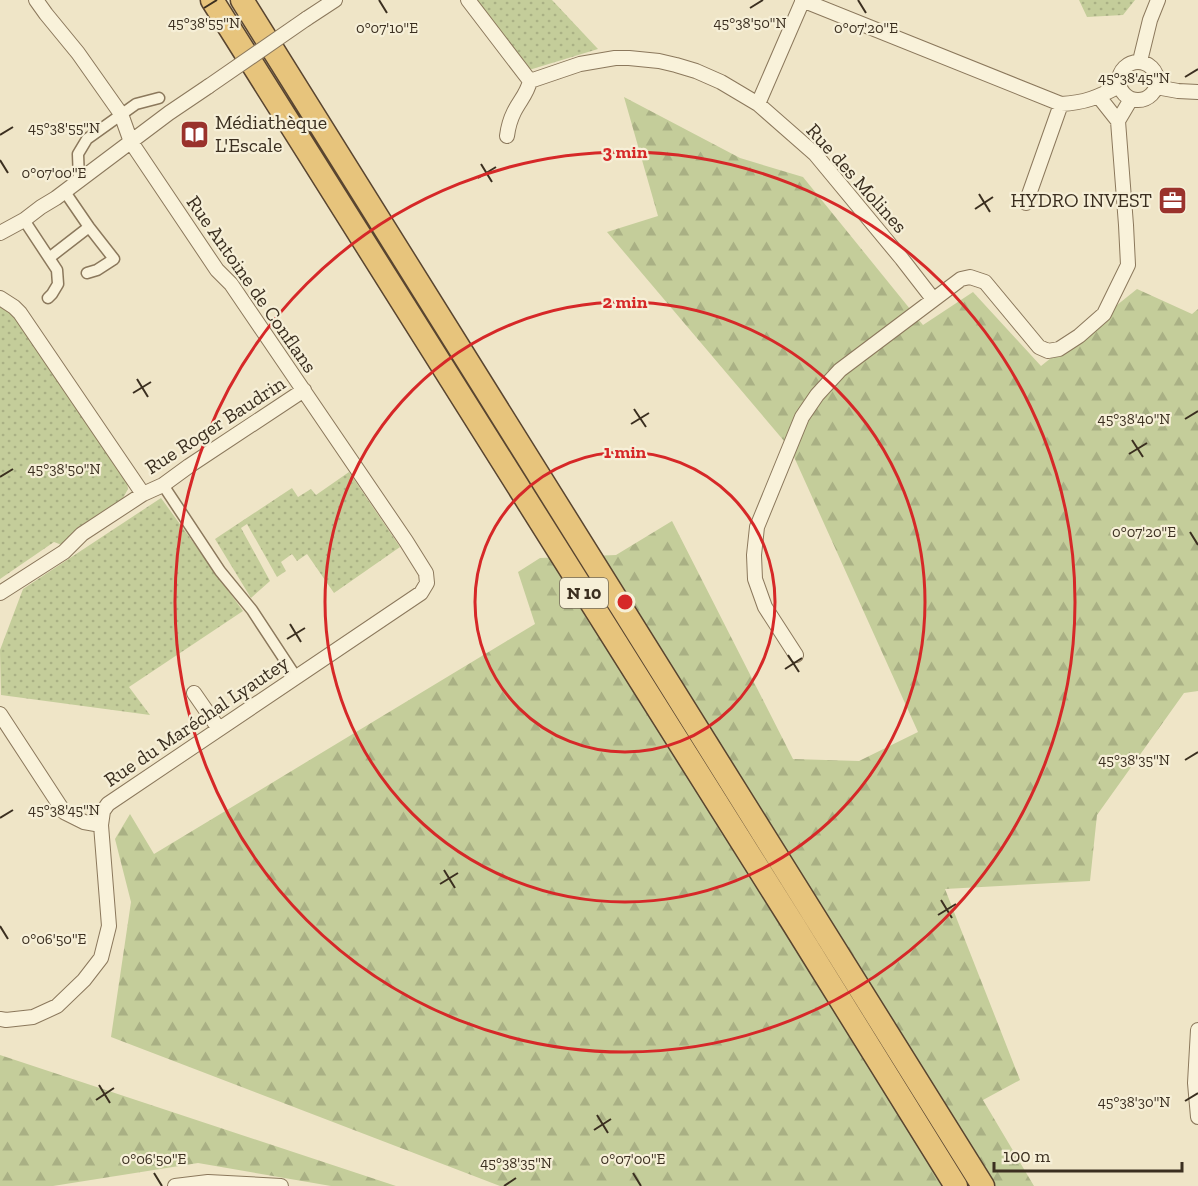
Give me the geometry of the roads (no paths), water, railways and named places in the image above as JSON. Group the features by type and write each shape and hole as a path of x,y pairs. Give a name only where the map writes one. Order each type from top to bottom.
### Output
{"highway":[{"name":"N 10","path":"212,0 956,1186"},
{"name":"N 10","path":"242,0 983,1186"}],"street":[{"name":"Rue Antoine de Conflans","path":"36,0 78,53 121,114 131,142 217,270 231,284 406,541 426,573 427,584 420,593"},
{"path":"0,233 24,220 65,192 169,112 334,0"},
{"path":"468,0 530,81 511,119 507,136"},
{"path":"758,105 802,0 1061,104 1078,103 1099,97 1119,86"},
{"path":"1140,61 1150,20 1158,0"},
{"name":"Rue des Molines","path":"530,81 580,64 615,58 659,61 696,71 721,82 758,105 815,154 933,299"},
{"path":"1140,61 1154,70 1157,75 1156,87 1144,99 1131,99 1122,92 1119,86 1119,75 1129,63 1140,61"},
{"path":"1156,87 1178,92 1198,92"},
{"path":"796,655 765,607 756,579 754,555 757,527 802,417 817,395 840,370 961,279 970,277 986,282 1040,346 1048,351 1059,349 1079,336 1104,314 1128,265 1118,121 1099,97"},
{"path":"79,181 78,154 87,139 136,104 159,98"},
{"path":"1118,121 1131,99"},
{"path":"1026,203 1061,104"},
{"path":"65,192 89,227 118,256 97,270 87,273"},
{"path":"24,220 57,270 58,284 48,298"},
{"path":"49,258 89,227"},
{"path":"0,298 20,313 143,494"},
{"name":"Rue Roger Baudrin","path":"0,593 64,552 82,534 143,494 163,485 304,390"},
{"path":"163,485 220,571 252,610 296,677"},
{"name":"Rue du Maréchal Lyautey","path":"101,825 103,811 108,804 420,593"},
{"path":"194,693 219,729"},
{"path":"0,714 64,812 84,822 101,825 109,926 101,958 84,980 57,1006 33,1017 0,1019"},
{"path":"1198,1030 1195,1083 1198,1117"},
{"path":"175,1186 208,1182 281,1186"}],"place":[{"name":"Médiathèque L'Escale","path":"194,134"},
{"name":"HYDRO INVEST","path":"1173,200"}]}
